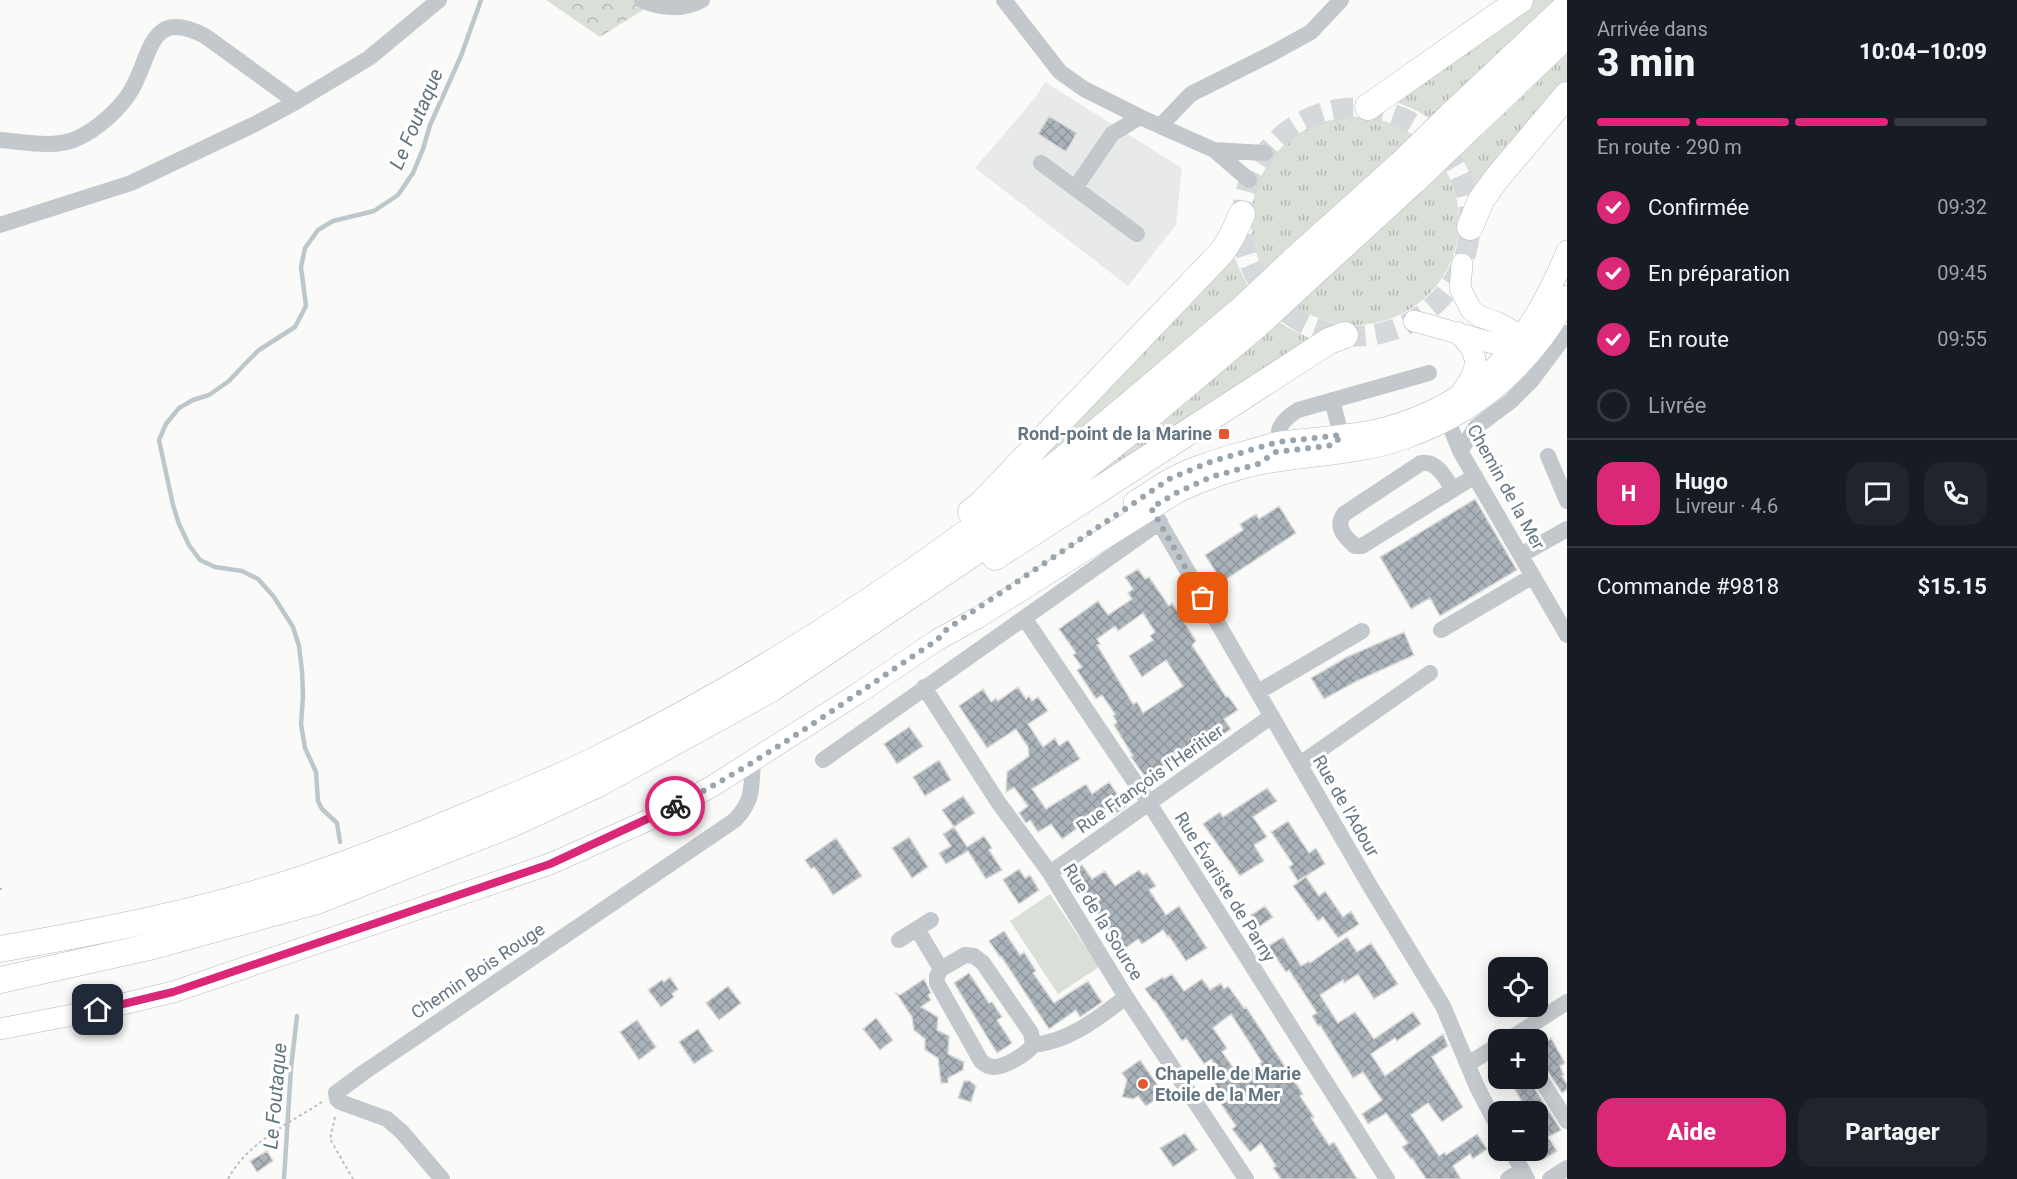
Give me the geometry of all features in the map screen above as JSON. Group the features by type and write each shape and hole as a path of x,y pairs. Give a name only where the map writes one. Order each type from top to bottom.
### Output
{"highway":[{"path":"1368,107 1520,0"},
{"path":"0,980 153,946 317,901 512,824 598,784 771,689 993,540 1135,428 1249,317 1459,123 1567,6"},
{"path":"1459,123 1567,35"},
{"path":"1470,227 1481,200 1497,178 1567,95"},
{"path":"594,761 843,605 925,549 982,503 1222,252 1242,214"},
{"path":"0,949 77,936 192,910 302,879 418,837 594,761 690,710 792,650 886,590 985,520 1120,413 1249,317"},
{"path":"771,689 816,671 889,627 1329,341 1345,335"}],"main road":[{"path":"1496,322 1512,320 1528,313 1563,261"},
{"path":"1279,452 1367,448 1402,440 1471,409 1492,392 1525,346 1563,261"},
{"path":"1462,264 1460,288 1471,310 1479,316 1496,322 1525,346"},
{"path":"1448,421 1451,410 1473,396 1479,381 1554,321 1567,296"},
{"path":"1414,321 1525,346"},
{"path":"1456,332 1470,344 1475,354 1471,409"},
{"path":"1471,409 1479,381"},
{"path":"937,640 947,629 1171,478 1213,461 1328,446 1335,444 1341,435 1382,429 1419,418 1471,409"},
{"path":"0,1029 98,1010 173,992 550,864 653,818 711,788 937,640 1155,515 1178,492 1253,457"}],"street":[{"path":"0,225 131,183 255,124 369,58 439,0"},
{"path":"642,0 668,7 688,5 702,0"},
{"path":"1004,0 1060,72 1084,89 1214,150 1250,180"},
{"path":"1162,127 1191,94 1311,32 1341,0"},
{"path":"0,140 66,143 93,130 123,102 131,91 156,37 164,29 174,26 193,30 205,36 296,102"},
{"path":"1075,188 1112,134 1140,117"},
{"path":"1214,150 1265,153"},
{"path":"1041,163 1137,234"},
{"path":"1460,451 1476,427 1471,409 1511,401 1532,380 1567,333"},
{"path":"1279,452 1280,424 1298,410 1429,373"},
{"path":"1332,400 1341,435"},
{"name":"Chemin de la Mer","path":"1448,421 1460,451 1567,635"},
{"path":"1548,456 1567,501"},
{"path":"1453,489 1433,464 1427,462 1421,464 1344,514 1339,524 1340,529 1355,546 1362,546 1475,476"},
{"path":"823,760 1025,618 1155,515"},
{"name":"Rue de l'Adour","path":"1155,515 1443,1006 1488,1108"},
{"path":"1521,555 1567,529"},
{"path":"1441,630 1533,576"},
{"name":"Rue Évariste de Parny","path":"1025,618 1149,803 1388,1179"},
{"path":"1258,692 1362,632"},
{"path":"1300,765 1430,674"},
{"name":"Rue de la Source","path":"924,687 998,802 1050,873 1126,997 1246,1179"},
{"name":"Rue François l'Heritier","path":"1050,873 1272,716"},
{"name":"Chemin Bois Rouge","path":"340,1102 336,1093 346,1085 735,820 746,809 751,795 753,761"},
{"path":"899,940 924,925 941,969"},
{"path":"1033,1046 1031,1033 982,963 974,956 965,955 941,969 937,976 937,983 986,1066 1000,1066 1024,1055 1033,1046 1061,1039 1084,1028 1126,997"},
{"path":"1525,1029 1567,1002"},
{"path":"1468,1064 1488,1052"},
{"path":"1547,1089 1567,1121"},
{"path":"340,1102 387,1119 402,1132 442,1179"},
{"path":"1514,1161 1519,1176"},
{"path":"1550,1179 1567,1168"}],"path":[{"path":"340,1102 330,1139 353,1179"},
{"path":"228,1179 236,1164 250,1150 310,1109"}],"shaded area":[{"path":"1045,82 1182,168 1176,225 1128,286 975,168 1035,98"}],"green space":[{"path":"546,0 659,0 600,37"},
{"path":"1533,0 1556,0 1449,101 1482,135 1567,54 1567,84 1477,191 1456,148 1442,130 1420,113 1393,101"},
{"path":"1355,117 1375,119 1395,125 1421,141 1435,155 1451,181 1457,201 1459,221 1457,241 1451,261 1435,287 1421,301 1395,317 1375,323 1355,325 1335,323 1315,317 1289,301 1275,287 1259,261 1253,241 1251,221 1253,201 1259,181 1275,155 1289,141 1315,125 1335,119"},
{"path":"1231,250 1249,288 1261,306 1277,321 1311,339 1064,502 1265,333 1120,400 1011,483"},
{"path":"1050,894 1099,967 1058,994 1010,921"}],"building":[{"path":"1049,116 1077,133 1066,152 1038,134"},
{"path":"1475,499 1517,570 1440,616 1430,598 1411,609 1380,557"},
{"path":"1279,506 1296,533 1222,582 1205,555 1243,530 1240,524 1256,514 1259,519"},
{"path":"1138,569 1145,579 1149,577 1169,606 1172,603 1196,641 1192,645 1226,697 1228,696 1238,710 1224,719 1231,729 1216,739 1214,735 1184,755 1183,752 1146,778 1131,757 1133,756 1114,725 1117,722 1113,716 1115,714 1102,695 1096,699 1077,670 1082,667 1073,655 1076,653 1059,629 1098,601 1108,615 1132,599 1128,593 1133,589 1125,577","holes":["1143,613 1155,632 1150,636 1153,640 1129,656 1142,677 1166,660 1183,686 1143,713 1137,702 1133,704 1097,645 1100,644 1097,639 1115,626 1118,631"]},
{"path":"1404,632 1414,655 1324,699 1311,678 1347,657"},
{"path":"1018,687 1026,699 1029,696 1032,701 1038,697 1048,711 1028,724 1043,747 1055,738 1059,746 1068,740 1080,759 1032,789 1046,809 1086,784 1092,794 1109,782 1126,807 1114,815 1108,807 1062,839 1051,824 1038,832 1030,820 1026,823 1019,813 1028,806 1014,787 1006,792 1007,772 1029,756 1028,747 1016,729 987,748 959,706 983,689 991,702 996,698 998,701"},
{"path":"909,727 923,746 897,764 884,744"},
{"path":"939,760 951,780 925,796 913,777"},
{"path":"1267,788 1277,801 1253,817 1267,837 1254,845 1264,861 1240,876 1203,824 1220,812 1223,817"},
{"path":"963,796 975,813 954,827 942,810"},
{"path":"1288,821 1309,853 1316,848 1325,864 1298,881 1289,867 1293,864 1271,832"},
{"path":"954,827 967,847 984,836 992,848 989,850 1002,870 986,879 968,851 946,864 939,853 951,846 943,834"},
{"path":"909,837 928,867 912,878 892,848"},
{"path":"836,838 862,876 833,895 814,867 811,869 805,860"},
{"path":"1082,865 1092,879 1105,871 1115,886 1139,870 1143,875 1147,873 1156,886 1149,890 1166,915 1179,906 1207,948 1186,961 1163,930 1142,944 1138,939 1123,950 1069,874"},
{"path":"1019,869 1025,878 1030,875 1039,890 1019,904 1003,880"},
{"path":"1306,877 1319,896 1325,891 1343,917 1351,911 1359,924 1338,938 1323,917 1318,921 1293,886"},
{"path":"1265,906 1273,917 1259,927 1251,915"},
{"path":"1004,931 1020,955 1024,952 1036,971 1033,973 1054,1003 1088,981 1102,1002 1080,1017 1076,1010 1049,1029 989,941"},
{"path":"1283,937 1301,966 1309,961 1310,963 1347,937 1357,952 1371,943 1398,984 1374,999 1358,974 1344,983 1343,980 1320,995 1338,1023 1355,1012 1374,1039 1413,1012 1421,1024 1397,1041 1395,1038 1371,1054 1385,1076 1443,1034 1448,1046 1432,1057 1463,1107 1442,1122 1428,1103 1411,1115 1439,1156 1445,1152 1446,1155 1477,1134 1487,1149 1473,1159 1470,1154 1453,1166 1461,1179 1426,1179 1402,1147 1408,1143 1386,1113 1368,1124 1362,1114 1382,1100 1363,1072 1353,1078 1312,1016 1317,1013 1289,970 1286,972 1277,959 1274,961 1265,948"},
{"path":"969,973 989,1003 992,1002 1002,1017 997,1020 1012,1043 997,1053 954,983"},
{"path":"1172,974 1184,991 1202,979 1210,990 1221,983 1224,989 1228,986 1244,1008 1246,1007 1303,1094 1300,1096 1314,1117 1311,1118 1329,1145 1334,1142 1357,1179 1281,1179 1273,1168 1276,1166 1261,1143 1250,1152 1232,1129 1236,1126 1221,1104 1226,1101 1214,1084 1224,1077 1211,1059 1204,1064 1186,1038 1182,1041 1145,989 1163,977 1164,979","holes":["1231,1014 1262,1062 1240,1077 1222,1052 1227,1048 1213,1028"]},
{"path":"670,977 678,989 672,994 674,997 661,1007 648,990"},
{"path":"924,979 931,993 928,995 931,1000 921,1007 938,1017 937,1030 949,1036 948,1054 964,1062 963,1070 948,1078 948,1083 941,1083 938,1058 925,1050 925,1039 914,1030 912,1017 896,993 900,995"},
{"path":"728,986 741,1003 719,1020 706,1003"},
{"path":"876,1018 893,1040 880,1050 863,1029"},
{"path":"637,1020 656,1047 639,1060 620,1032"},
{"path":"698,1029 713,1051 694,1064 679,1042"},
{"path":"1551,1038 1565,1063 1560,1066 1567,1090 1562,1093 1548,1072 1548,1040"},
{"name":"Chapelle de Marie Etoile de la Mer","path":"1140,1060 1164,1094 1146,1106 1138,1096 1133,1099 1122,1097 1127,1080 1122,1073"},
{"path":"964,1081 970,1081 976,1086 971,1102 958,1098"},
{"path":"1514,1089 1535,1089 1543,1101 1522,1101"},
{"path":"1548,1110 1561,1130 1548,1137"},
{"path":"1185,1133 1197,1150 1173,1167 1160,1148"},
{"path":"1548,1137 1557,1151 1548,1157"},
{"path":"267,1151 273,1161 257,1172 250,1161"}],"waterway":[{"name":"Le Foutaque","path":"340,842 337,823 322,809 318,801 316,772 305,748 301,724 302,671 299,646 293,627 274,597 258,579 242,571 215,567 200,560 189,545 173,505 159,440 166,424 179,408 209,395 229,381 259,350 295,327 306,306 301,267 305,248 318,230 333,221 374,211 398,195 413,173 430,125 461,56 481,0"},
{"name":"Le Foutaque","path":"284,1179 291,1068 297,1016"}],"tunnel":[{"path":"1345,108 1367,108 1400,116 1437,141 1462,178 1470,211 1470,222 1468,244 1462,266 1437,303 1400,328 1367,336 1345,336 1312,328 1275,303 1250,266 1242,233 1242,211 1250,178 1275,141 1312,116 1345,108"}],"way so far":[{"path":"675,806 711,788 857,694 937,640 947,629 1028,573 1171,478 1213,461 1278,442 1341,435 1335,444 1328,446 1276,452 1258,464 1211,477 1178,492 1151,508 1203,598"}],"place":[{"name":"Rond-point de la Marine","path":"1224,434"},
{"name":"Chapelle de Marie Etoile de la Mer","path":"1143,1084"}],"route":[{"path":"98,1010 173,992 550,864 675,806"}]}
